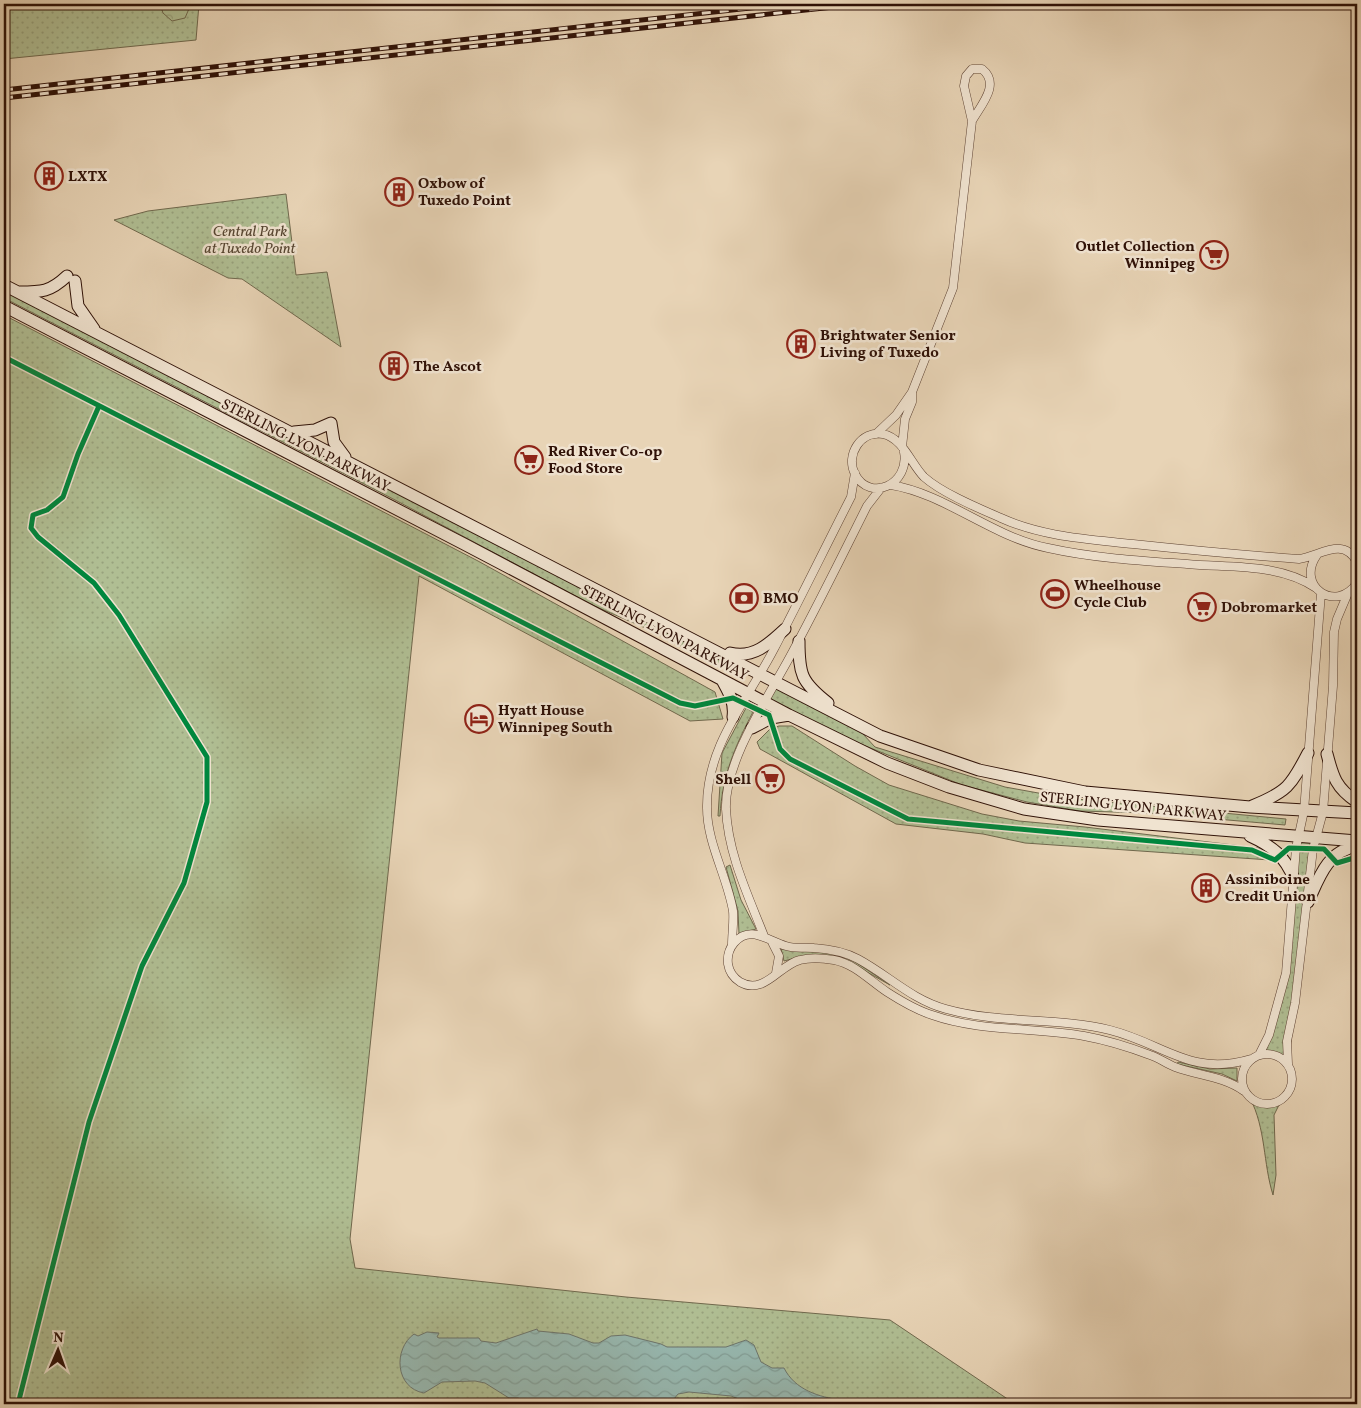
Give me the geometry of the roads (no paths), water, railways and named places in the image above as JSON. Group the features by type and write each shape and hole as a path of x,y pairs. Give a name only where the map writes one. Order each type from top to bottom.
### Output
{"main road":[{"path":"16,291 36,292 54,288 71,278 78,306 83,316 99,334"},
{"name":"STERLING LYON PARKWAY","path":"4,285 761,673 880,736 979,770 1085,792 1250,807 1357,813"},
{"name":"STERLING LYON PARKWAY","path":"4,306 789,715 887,763 949,787 1024,809 1098,820 1357,841"},
{"path":"292,432 315,430 331,423 334,442 350,462"},
{"path":"710,647 742,656 768,645 784,629"},
{"path":"798,641 801,675 806,685 850,721"},
{"path":"721,679 732,698 734,707 733,717"},
{"path":"752,728 772,718 789,715"},
{"path":"1250,807 1285,790 1296,778 1308,753"},
{"path":"1327,754 1334,780 1344,792 1357,802"},
{"path":"1241,832 1268,844 1281,855 1294,879"},
{"path":"1308,902 1322,870 1333,857 1357,846"}],"street":[{"path":"875,434 896,414 912,392 953,288 972,121 964,86 966,76 972,69 982,69 989,74 992,81 987,96 972,121"},
{"path":"891,485 905,468 903,450 905,418 912,402 912,392"},
{"path":"1354,588 1335,597 1305,581 1281,572 1182,564 1047,548 1002,534 911,488 891,485 881,488 866,484 855,473 852,463 855,447 867,436 875,434 890,437 925,477 944,490 1001,518 1045,533 1175,549 1292,559 1317,555 1332,548 1348,551 1356,559"},
{"path":"855,473 850,497 761,673 733,717 715,755 708,781 707,809 710,832 733,911 732,945 727,961 733,976 747,985 764,984 776,973 800,960 818,958 838,961 856,968 893,995 931,1015 967,1024 1056,1032 1101,1040 1151,1055 1174,1066 1219,1078 1244,1091 1257,1103 1266,1105 1281,1101 1287,1095 1293,1080 1288,1064 1287,1041 1296,1003 1313,849 1317,839 1322,812 1334,632 1337,618 1354,588"},
{"path":"764,936 747,900 732,843 726,809 728,785 736,761 752,728 868,506 881,488"},
{"path":"1258,1055 1269,1035 1286,973 1296,848 1300,837 1304,811 1319,590 1310,575 1313,561 1317,555"},
{"path":"732,945 746,935 764,936 788,947 837,951 857,958 914,996 944,1009 970,1015 1080,1025 1111,1030 1200,1064 1222,1066 1251,1059 1258,1055 1276,1055 1288,1064"},
{"path":"771,940 779,956 776,973"},
{"path":"1244,1091 1242,1074 1251,1059"}],"water":[{"path":"537,1329 538,1331 569,1334 593,1343 599,1343 611,1336 625,1335 667,1347 726,1347 746,1340 754,1345 761,1362 772,1368 784,1368 794,1382 808,1391 824,1397 856,1401 864,1404 752,1404 731,1396 689,1392 678,1394 670,1404 532,1404 518,1398 509,1398 485,1383 475,1381 442,1382 424,1393 414,1390 407,1384 400,1367 403,1349 407,1341 414,1334 418,1336 427,1332 439,1333 437,1337 439,1338 479,1338 481,1341 496,1343"}],"railway":[{"path":"4,90 787,4"},
{"path":"4,98 861,4"}],"place":[{"name":"LXTX","path":"49,176"},
{"name":"Oxbow of Tuxedo Point","path":"399,192"},
{"name":"Outlet Collection Winnipeg","path":"1214,255"},
{"name":"Brightwater Senior Living of Tuxedo","path":"801,344"},
{"name":"The Ascot","path":"394,366"},
{"name":"Red River Co-op Food Store","path":"529,460"},
{"name":"Wheelhouse Cycle Club","path":"1055,594"},
{"name":"BMO","path":"744,598"},
{"name":"Dobromarket","path":"1202,607"},
{"name":"Hyatt House Winnipeg South","path":"479,719"},
{"name":"Shell","path":"770,779"},
{"name":"Assiniboine Credit Union","path":"1206,888"}],"park label":[{"name":"Central Park at Tuxedo Point","path":"250,240"}]}
